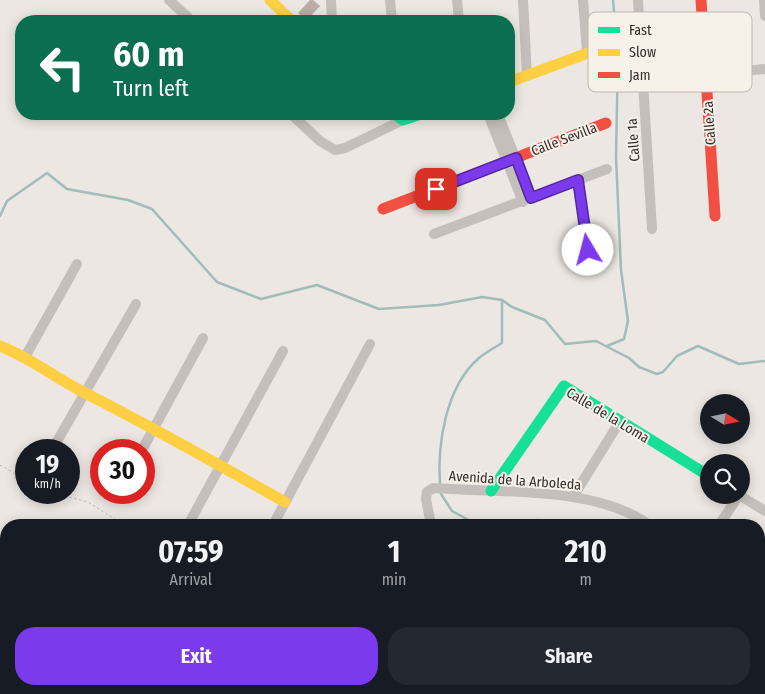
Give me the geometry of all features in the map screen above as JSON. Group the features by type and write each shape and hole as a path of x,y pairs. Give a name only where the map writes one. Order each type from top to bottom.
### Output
{"street":[{"path":"169,0 185,15"},
{"path":"270,0 286,15"},
{"path":"331,0 332,15"},
{"path":"390,0 391,15"},
{"path":"457,0 458,15"},
{"path":"523,0 527,76"},
{"path":"515,80 587,52 583,0"},
{"path":"764,0 765,16"},
{"path":"752,70 765,69"},
{"name":"Calle 1a","path":"644,92 652,229"},
{"name":"Calle 2a","path":"707,92 715,216"},
{"path":"297,120 320,141 335,150 345,148 394,120"},
{"path":"491,120 511,160 527,200"},
{"path":"500,120 511,160"},
{"name":"Calle Sevilla","path":"383,209 606,124"},
{"path":"434,234 607,169"},
{"path":"578,180 588,250"},
{"path":"25,356 77,264"},
{"path":"58,439 136,304"},
{"path":"148,439 203,338"},
{"path":"276,519 370,344"},
{"path":"0,346 25,356 85,393 154,428 285,502"},
{"path":"192,519 222,467 283,351"},
{"name":"Calle de la Loma","path":"491,490 564,386 700,470"},
{"path":"573,497 620,421"},
{"name":"Avenida de la Arboleda","path":"430,519 426,498 427,492 433,488 491,490 573,497 628,511 640,519"},
{"path":"750,502 765,511"},
{"path":"723,519 733,504"}],"path":[{"path":"0,464 15,473"},
{"path":"80,500 88,502 115,519"}],"building":[{"path":"310,0 313,0 320,6 312,15 301,15 298,13"}],"waterway":[{"path":"613,0 614,12"},
{"path":"607,346 624,339 628,321 621,270 616,157 617,92"},
{"path":"0,216 7,201 47,173 67,189 128,200 152,209 217,282 261,299 317,285 379,309 439,305 482,297 502,300 512,307 545,320 565,344 596,341 629,358 639,367 657,374 663,372 677,356 698,346 739,364 765,361"},
{"path":"440,485 439,469 442,434 451,400 468,370 482,356 502,343 502,300"},
{"path":"441,490 441,494 452,511 467,519"}],"traffic: fast":[{"path":"491,491 564,386 700,470"}],"traffic: slow":[{"path":"270,0 286,15"},
{"path":"515,80 588,53"},
{"path":"0,346 22,356 76,388 162,433 285,502"}],"traffic: jam":[{"path":"701,0 702,12"},
{"path":"707,92 715,216"},
{"path":"383,209 606,123"}],"route":[{"path":"436,189 516,158 531,198 578,180 588,250"}]}
